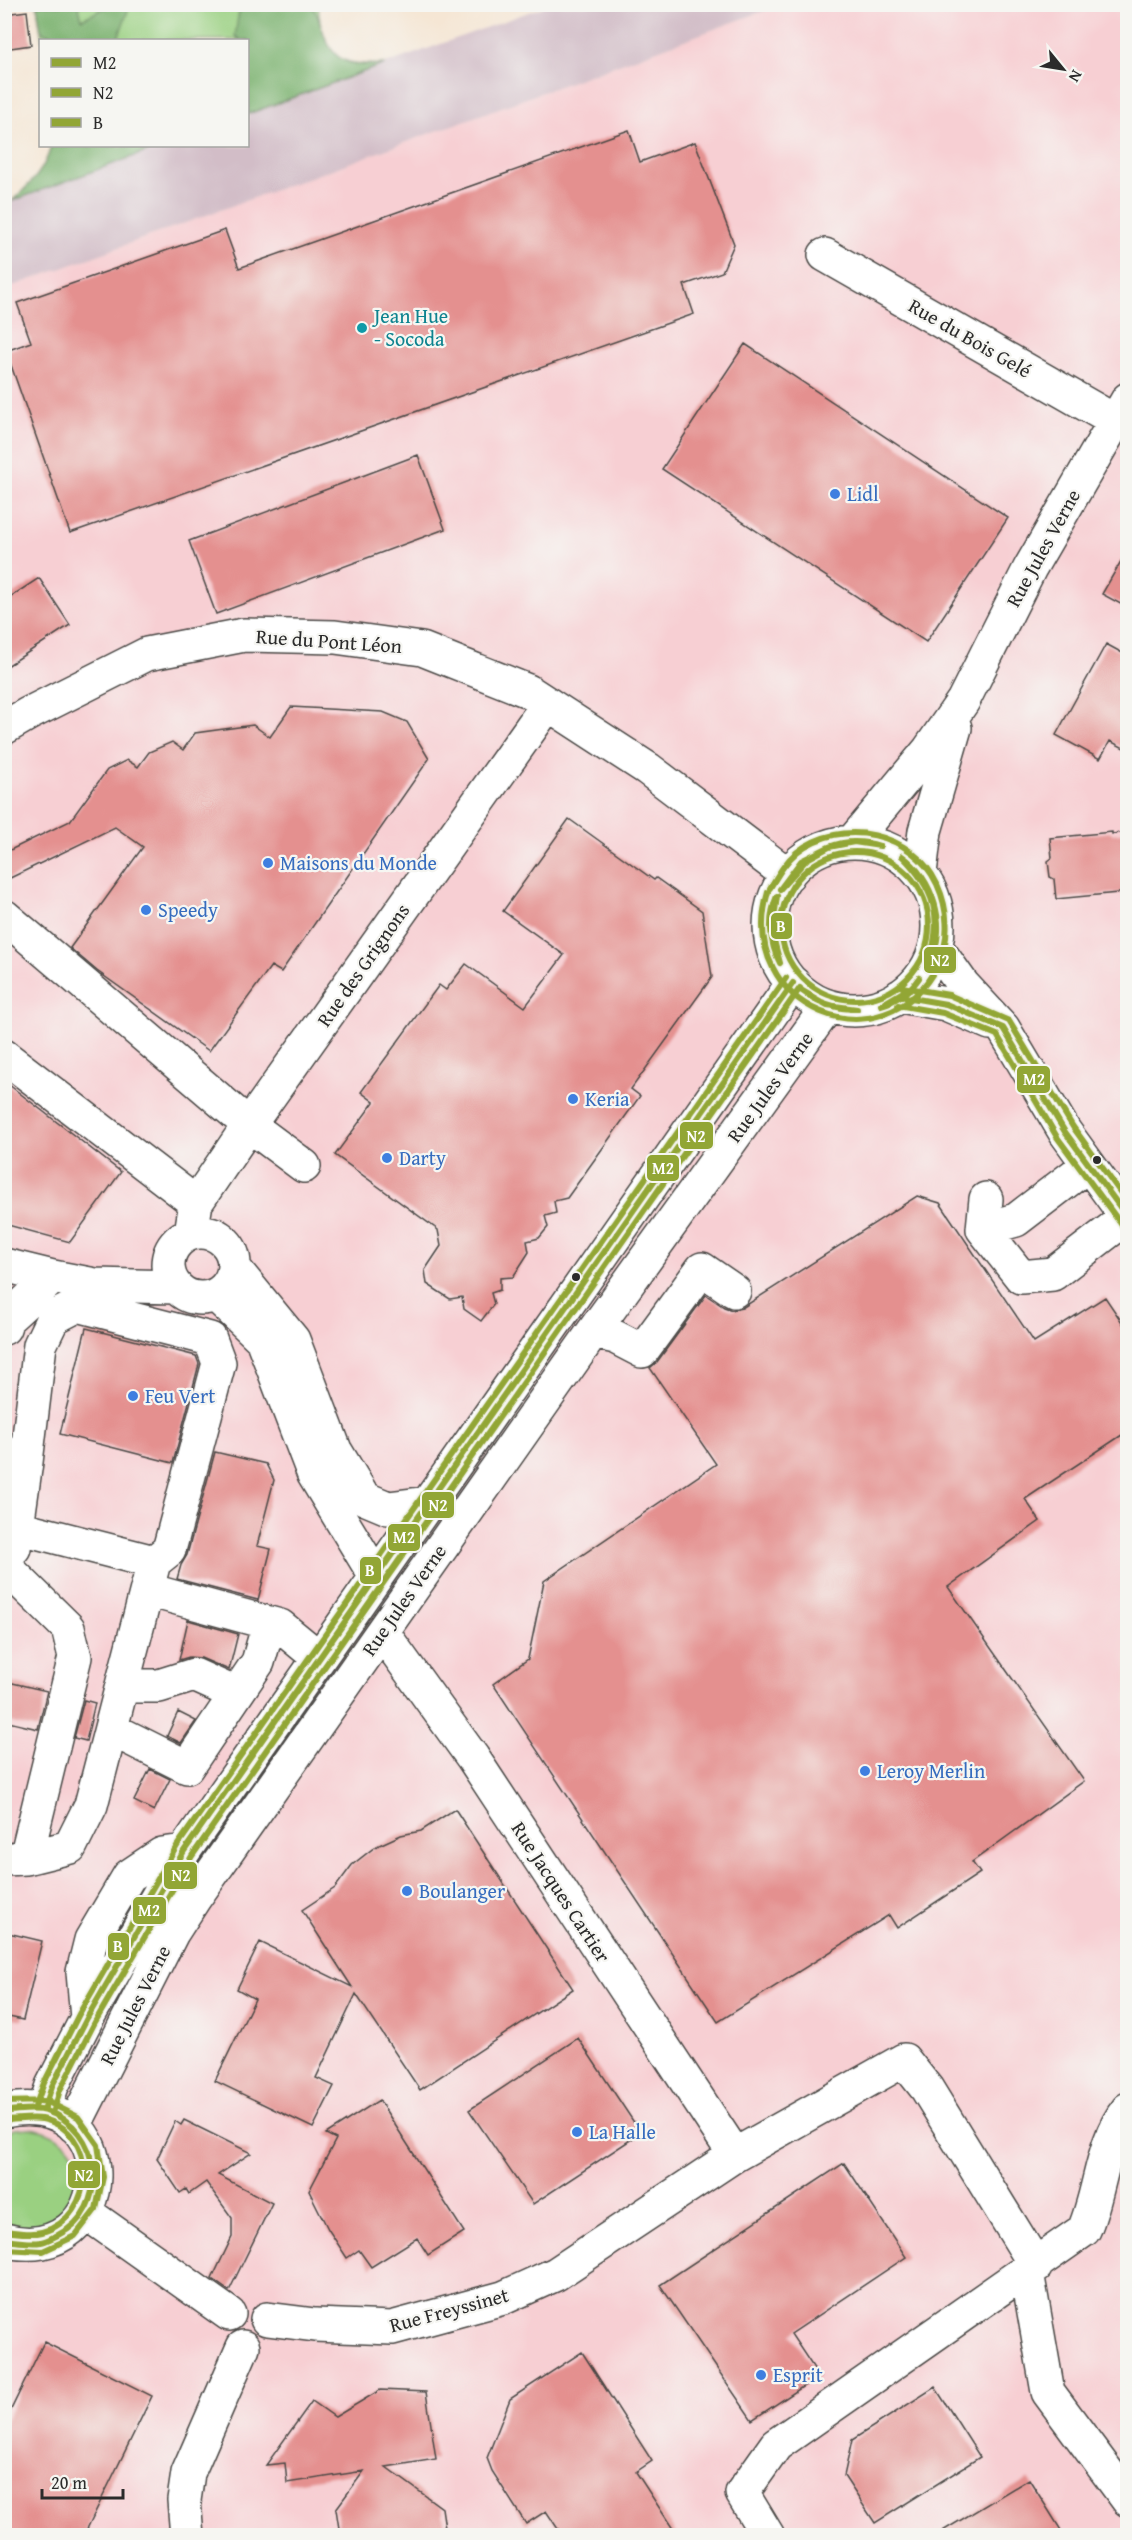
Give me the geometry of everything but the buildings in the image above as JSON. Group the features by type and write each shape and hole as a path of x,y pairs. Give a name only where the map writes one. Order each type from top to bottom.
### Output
{"street":[{"name":"Rue du Bois Gelé","path":"825,255 1121,410"},
{"name":"Rue Jules Verne","path":"853,842 929,750 963,700 1030,568 1121,410"},
{"name":"Rue du Pont Léon","path":"4,729 27,714 147,654 244,634 335,637 422,648 528,691 549,704 648,769 788,875"},
{"name":"Rue Jules Verne","path":"920,873 925,831 963,700"},
{"name":"Rue des Grignons","path":"194,1218 249,1125 549,704"},
{"path":"853,842 878,845 901,855 920,873 933,896 938,921 936,947 928,966 916,983 900,996 874,1008 847,1010 828,1006 807,996 793,984 775,953 771,933 771,913 777,893 788,875 806,857 828,846 853,842"},
{"path":"4,916 249,1125 304,1166"},
{"path":"936,947 963,985 1003,1028 1065,1132 1127,1219 1053,1274 1021,1276 985,1214 1016,1220 1088,1165"},
{"name":"Rue Jules Verne","path":"44,2109 52,2086 87,2018 184,1851 793,984"},
{"path":"900,996 946,1004 1003,1028"},
{"name":"Rue Jules Verne","path":"74,2126 172,1934 593,1332 828,1006"},
{"path":"4,1056 194,1218 202,1231 213,1233 230,1247 234,1257 234,1268 225,1288 216,1295 194,1298 184,1294 176,1287 170,1277 169,1256 173,1246 194,1218"},
{"path":"4,1265 95,1285 176,1287"},
{"path":"234,1268 293,1340 335,1450 364,1498 388,1508 428,1503"},
{"path":"593,1332 615,1337 642,1351 702,1269 734,1291"},
{"path":"4,1328 7,1319 54,1277"},
{"path":"216,1295 262,1339 314,1474 376,1577"},
{"path":"78,1305 210,1339 219,1363 169,1550 151,1576 91,1805 70,1847 15,1858 75,1657 68,1628 9,1583 16,1527 15,1459 40,1345 53,1318 78,1305"},
{"path":"16,1527 151,1576 269,1624 280,1626 319,1658"},
{"path":"111,1729 187,1767 258,1662 269,1624"},
{"name":"Rue Jacques Cartier","path":"382,1632 473,1758 735,2155"},
{"path":"258,1662 280,1669 301,1684"},
{"path":"123,1686 159,1686 194,1675 236,1694"},
{"name":"Rue Freyssinet","path":"267,2319 315,2325 392,2328 503,2298 556,2274 735,2155 904,2060 927,2089 1032,2269"},
{"path":"4,2111 24,2107 44,2109 60,2116 74,2126 86,2141 94,2167 93,2195 85,2212 72,2227 56,2238 8,2250"},
{"path":"768,2535 742,2493 776,2445 1032,2269 1084,2230 1095,2206 1099,2179 1117,2122 1128,2109"},
{"path":"85,2212 230,2314"},
{"path":"1032,2269 1048,2392 1128,2500"},
{"path":"247,2304 260,2309 267,2319 267,2334 257,2344 243,2347 232,2341 226,2331 226,2319 234,2308 247,2304"},
{"path":"187,2535 184,2500 188,2473 243,2347"}],"shaded area":[{"path":"548,5 780,5 5,289 5,204 159,147 249,147 249,114"},
{"path":"780,5 1127,5 1127,2535 5,2536 5,289"}],"green space":[{"path":"37,5 318,5 323,35 335,54 343,60 354,63 385,64 249,114 249,39 42,39"},
{"path":"37,5 78,5 82,19 111,5 130,5 118,38 116,39 60,39 41,31"},
{"path":"240,5 311,5 329,45 340,58 355,64 385,64 249,114 249,39 238,39 235,36"},
{"path":"51,147 159,147 12,201 31,183 41,170"},
{"path":"30,2128 53,2135 63,2141 75,2158 78,2168 78,2180 69,2211 41,2229 5,2223 4,2134 15,2129"}],"transit line":[{"name":"N2","path":"768,892 763,933 773,968 793,994 820,1012 852,1019 884,1014 914,996 938,964 945,944 947,924 941,893 926,866 911,852 894,842 875,835 855,833 834,835 815,841 793,856 770,888"},
{"name":"M2","path":"829,847 854,842 880,846"},
{"name":"M2","path":"829,847 855,842 880,846"},
{"name":"M2","path":"780,889 801,861 829,847"},
{"name":"M2","path":"780,889 807,859 829,847"},
{"name":"B","path":"855,852 883,858 907,874 923,898 929,926 923,954 907,978 883,994 855,1000 827,994 803,978 787,954 781,926 787,898 803,874 827,858 855,852"},
{"name":"M2","path":"902,856 922,877 935,904 938,934 929,961"},
{"name":"M2","path":"902,856 922,880 933,904 936,931 929,961"},
{"name":"M2","path":"777,896 772,933 780,963"},
{"name":"M2","path":"777,896 772,913 771,930 780,963"},
{"name":"B","path":"35,2107 44,2083 79,2014 177,1846 786,978"},
{"name":"M2","path":"881,1005 913,986 919,978"},
{"name":"M2","path":"881,1005 902,995 919,978"},
{"name":"M2","path":"44,2110 52,2086 87,2018 184,1851 793,983"},
{"name":"B","path":"902,987 949,995 1009,1021 1073,1127 1128,1203"},
{"name":"N2","path":"53,2113 60,2090 95,2022 192,1856 800,988"},
{"name":"M2","path":"801,990 827,1005 857,1009"},
{"name":"M2","path":"801,990 827,1004 857,1009"},
{"name":"M2","path":"900,996 946,1004 1003,1028 1065,1132 1128,1218"},
{"name":"N2","path":"898,1005 943,1013 997,1035 1057,1137 1121,1224"},
{"name":"B","path":"4,2102 46,2101 78,2117 98,2145 103,2177 96,2209 75,2236 43,2251 4,2249"},
{"name":"M2","path":"4,2111 41,2110 65,2120 79,2134 88,2151 93,2170 92,2189 86,2207 75,2223 58,2235 37,2243 4,2240"},
{"name":"N2","path":"4,2120 37,2118 61,2126 74,2139 82,2156 84,2174 81,2193 73,2210 60,2223 38,2233 4,2231"}],"place":[{"name":"Jean Hue - Socoda","path":"362,328"},
{"name":"Lidl","path":"835,494"},
{"name":"Maisons du Monde","path":"268,863"},
{"name":"Speedy","path":"146,910"},
{"name":"Keria","path":"573,1099"},
{"name":"Darty","path":"387,1158"},
{"name":"Feu Vert","path":"133,1396"},
{"name":"Leroy Merlin","path":"865,1771"},
{"name":"Boulanger","path":"407,1891"},
{"name":"La Halle","path":"577,2132"},
{"name":"Esprit","path":"761,2375"}]}
